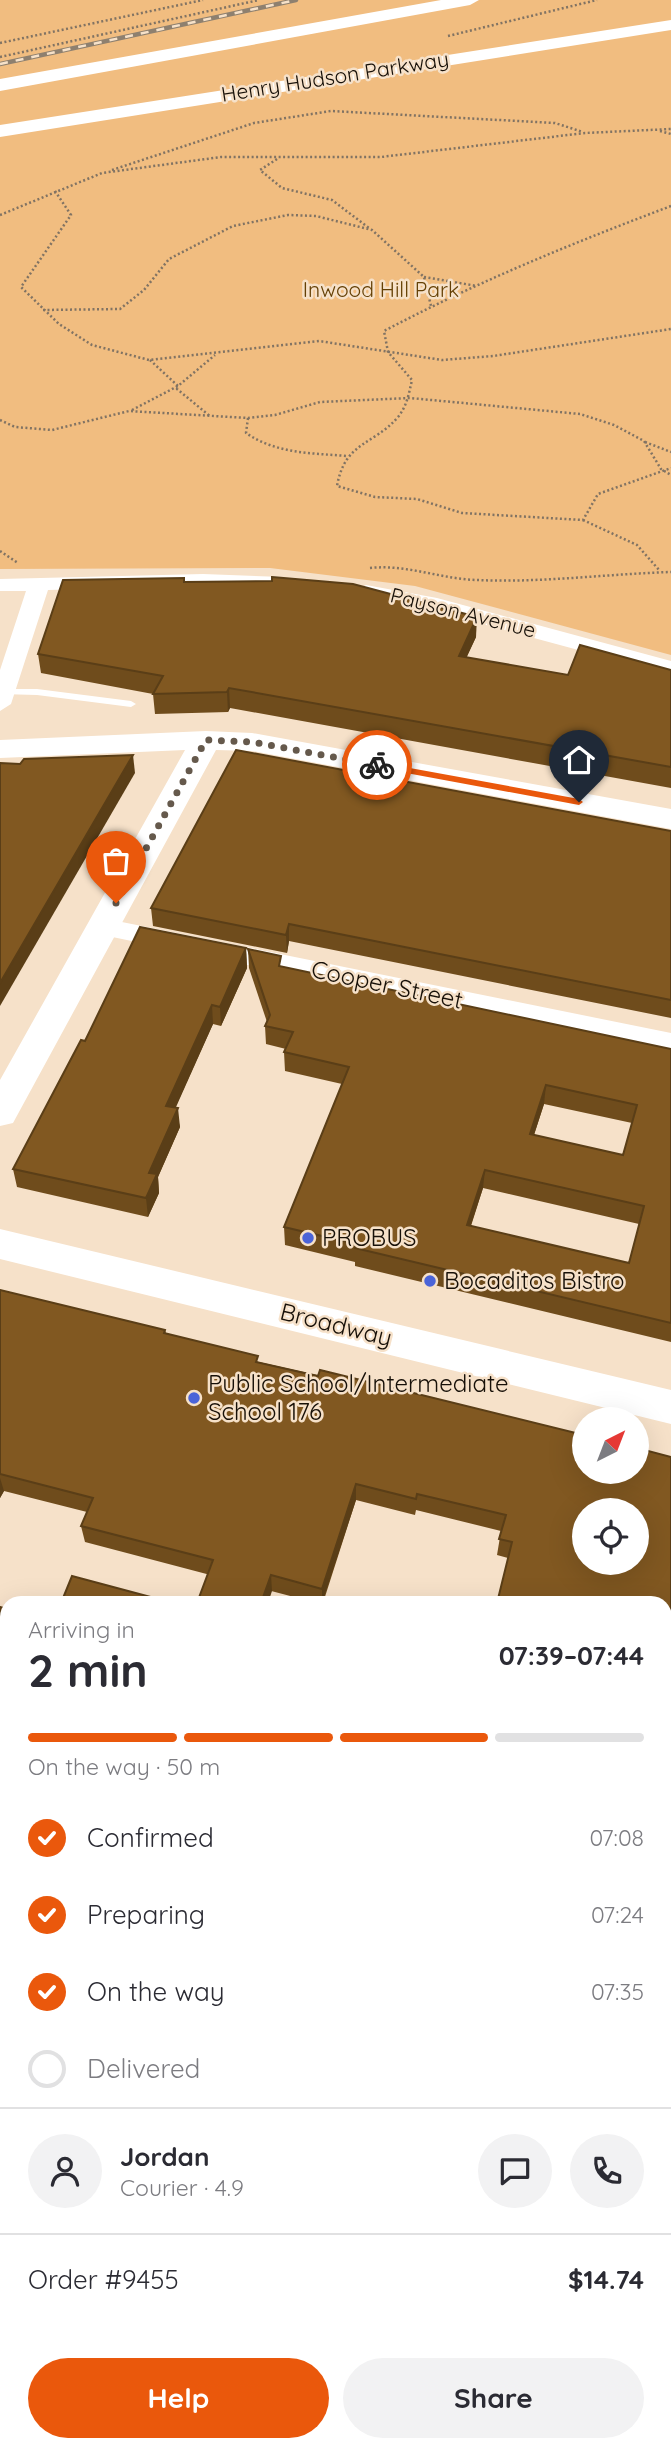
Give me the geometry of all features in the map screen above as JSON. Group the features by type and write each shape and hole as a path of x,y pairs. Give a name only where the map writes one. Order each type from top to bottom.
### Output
{"main road":[{"name":"Henry Hudson Parkway","path":"0,85 470,0"},
{"name":"Henry Hudson Parkway","path":"0,131 671,25"},
{"path":"0,95 118,70 140,60"},
{"path":"0,749 206,740 252,742 671,819"},
{"path":"0,1113 206,740"},
{"name":"Broadway","path":"0,1244 671,1407"}],"street":[{"path":"8,578 39,584 203,580 298,583"},
{"path":"2,698 39,584"},
{"name":"Payson Avenue","path":"338,586 429,603 671,668"},
{"name":"Cooper Street","path":"102,927 671,1043"}],"lane":[{"path":"2,698 37,692 131,704"}],"path":[{"path":"0,43 203,0"},
{"path":"0,57 259,0"},
{"path":"448,36 597,0"},
{"path":"0,215 102,173 254,123 331,111 555,123 585,133"},
{"path":"102,173 221,157 381,157 585,133 671,129"},
{"path":"656,130 671,134"},
{"path":"279,158 260,170 282,188 332,200 372,230 424,277 478,286"},
{"path":"55,191 71,215 21,287 42,310 92,345 149,360 216,355 277,343 319,341 442,360 480,357 671,329"},
{"path":"660,571 652,555 639,543 583,520 462,513 417,499 375,497 337,486 337,468 358,444 396,423 410,398 412,380 388,352 384,331 431,306 590,235 671,206"},
{"path":"42,310 120,309 144,290 169,259 233,226 262,218 316,216 372,230"},
{"path":"424,277 431,306"},
{"path":"0,420 15,428 52,430 129,411 178,386 216,355"},
{"path":"149,360 211,418"},
{"path":"129,411 211,418 248,418 275,415 320,402 410,398 580,414 614,425 671,452"},
{"path":"248,418 246,433 256,442 284,450 347,456"},
{"path":"644,441 661,469 671,475"},
{"path":"583,520 598,494 661,469 671,468"},
{"path":"0,551 19,561 8,578"},
{"path":"366,573 370,568 386,566 465,580 519,582 671,572"}],"green space":[{"name":"Inwood Hill Park","path":"0,0 671,0 671,655 415,586 270,568 0,569"}],"building":[{"path":"272,577 353,584 477,617 459,656 568,675 580,645 671,670 671,767 229,688 227,692 153,694 163,676 38,654 63,580 184,578 184,582 272,581"},
{"path":"236,750 671,831 671,1000 289,924 286,935 151,908"},
{"path":"133,755 0,983 0,763 20,764 24,759"},
{"path":"140,927 246,948 220,1007 212,1005 166,1106 178,1108 149,1173 157,1174 146,1198 13,1169 81,1040 85,1041"},
{"path":"248,949 281,956 279,966 671,1049 671,1323 355,1248 356,1244 284,1227 349,1067 284,1052 293,1032 265,1026 270,1015","holes":["546,1085 637,1105 623,1155 530,1134","485,1170 644,1206 629,1263 467,1225"]},
{"path":"0,1290 165,1330 164,1333 258,1356 256,1362 318,1376 320,1370 572,1432 572,1484 649,1484 649,1451 671,1457 671,1596 499,1596 512,1542 499,1539 506,1515 417,1494 416,1499 356,1484 322,1589 271,1575 264,1596 200,1596 213,1560 81,1526 93,1498 0,1474"},
{"path":"72,1576 147,1596 64,1596"}],"railway":[{"path":"0,64 296,0"}],"way so far":[{"path":"116,903 206,740 252,742 377,765"}],"place":[{"name":"PROBUS","path":"308,1238"},
{"name":"Bocaditos Bistro","path":"430,1281"},
{"name":"Public School/Intermediate School 176","path":"194,1398"}],"route":[{"path":"377,765 579,802"}]}
